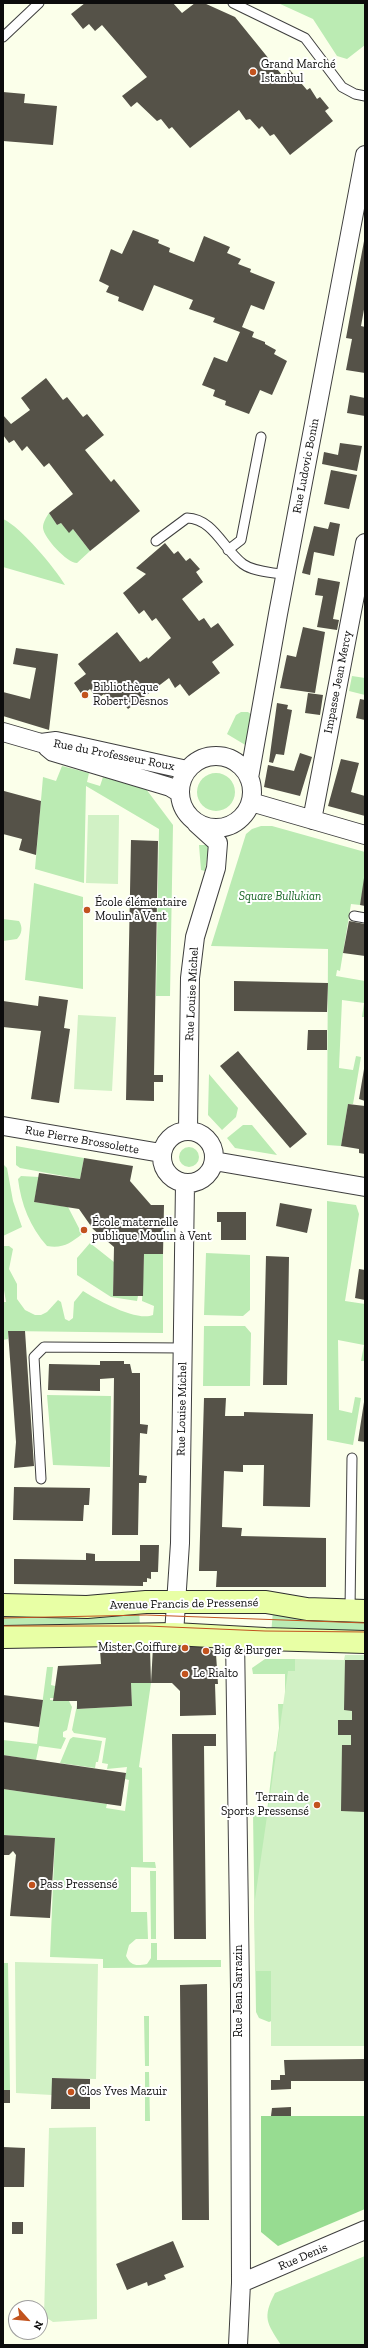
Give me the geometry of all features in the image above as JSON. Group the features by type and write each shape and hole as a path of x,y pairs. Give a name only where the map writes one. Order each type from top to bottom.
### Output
{"street":[{"name":"Rue Ludovic Bonin","path":"249,778 285,575 365,155"},
{"name":"Impasse Jean Mercy","path":"312,820 365,543"},
{"name":"Rue du Professeur Roux","path":"3,732 41,742 56,741 187,770"},
{"name":"Rue du Professeur Roux","path":"41,742 53,752 170,787 180,793"},
{"path":"209,756 221,756 233,760 242,767 249,778 252,790 251,802 241,818 224,828 205,827 196,823 185,810 180,793 180,785 187,770 197,761 209,756"},
{"path":"251,802 365,835"},
{"name":"Rue Louise Michel","path":"188,1130 191,971 195,937 216,868 218,843 196,823"},
{"name":"Rue Pierre Brossolette","path":"3,1126 162,1153"},
{"path":"188,1130 197,1132 208,1140 214,1152 214,1161 211,1170 204,1178 195,1182 185,1183 172,1178 167,1173 163,1167 162,1153 170,1136 188,1130"},
{"path":"214,1161 365,1187"},
{"name":"Rue Louise Michel","path":"174,1634 180,1548 185,1183"},
{"name":"Avenue Francis de Pressensé","path":"3,1605 87,1607 146,1602 236,1604 266,1602 307,1609 357,1611"},
{"path":"235,1637 236,1604"},
{"path":"3,1637 174,1634 365,1642"},
{"name":"Rue Jean Sarrazin","path":"235,1637 241,2283 238,2345"},
{"name":"Rue Denis","path":"241,2283 365,2230"}],"lane":[{"path":"3,37 39,3"},
{"path":"233,3 305,38 342,87 355,94 365,96"},
{"path":"228,550 241,540 261,437"},
{"path":"156,541 187,518 197,518 206,523 228,550 244,565 285,575"},
{"path":"354,916 365,918"},
{"path":"41,1479 34,1357 44,1348 183,1348"},
{"path":"352,1458 357,1611"}],"green space":[{"path":"278,3 365,3 365,45 347,59 337,56 313,19"},
{"path":"49,513 57,525 61,523 69,532 73,529 90,551 77,563 62,555 47,538 43,528"},
{"path":"3,519 19,530 28,539 46,559 65,585 3,567"},
{"path":"352,676 365,678 365,695 349,691"},
{"path":"241,712 248,712 253,716 247,746 227,734 236,715"},
{"path":"62,766 89,773 87,782 100,786 103,777 146,789 173,825 170,996 156,996 159,829 86,786 84,883 35,869 43,777 56,781"},
{"path":"212,773 220,773 230,778 234,785 234,799 230,806 220,811 212,811 202,806 200,803 197,796 197,788 202,778 205,776"},
{"path":"88,815 119,815 118,884 86,883"},
{"name":"Square Bullukian","path":"261,826 272,826 365,852 365,878 360,905 351,904 340,971 337,970 336,976 365,981 365,1017 362,1017 364,1003 342,1000 339,1068 353,1070 356,1056 361,1057 353,1104 348,1104 341,1146 327,1145 328,949 211,946 246,834 252,829"},
{"path":"199,845 209,845 205,871 201,870"},
{"path":"34,883 83,897 83,989 25,980"},
{"path":"3,919 19,921 21,930 17,939 3,941"},
{"path":"78,1015 116,1017 112,1091 74,1089"},
{"path":"209,1074 238,1108 236,1117 222,1130 208,1115"},
{"path":"243,1125 252,1125 277,1155 235,1148 227,1138"},
{"path":"16,1146 84,1158 80,1179 20,1168 16,1165"},
{"path":"185,1147 193,1147 199,1153 199,1161 193,1167 185,1167 179,1161 179,1153"},
{"path":"3,1164 7,1168 13,1201 22,1227 3,1236"},
{"path":"21,1176 39,1177 34,1202 68,1207 82,1234 62,1246 47,1246 41,1239 27,1215 19,1188 18,1179"},
{"path":"327,1201 356,1205 359,1214 345,1301 365,1304 365,1361 361,1361 364,1345 338,1340 339,1410 352,1413 355,1397 361,1398 353,1445 327,1440"},
{"path":"90,1243 114,1262 113,1295 138,1296 137,1301 111,1297 77,1275 77,1258"},
{"path":"3,1246 9,1246 13,1249 9,1269 17,1284 17,1299 25,1310 35,1315 41,1315 47,1312 58,1300 61,1302 65,1319 69,1321 73,1318 74,1302 83,1291 98,1300 128,1313 146,1316 153,1315 154,1306 142,1301 144,1254 163,1254 163,1333 8,1331 8,1339 3,1340 3,1302 6,1302 3,1284"},
{"path":"206,1253 250,1255 250,1310 243,1316 204,1315"},
{"path":"204,1326 245,1326 251,1333 250,1386 203,1386"},
{"path":"47,1395 111,1396 110,1467 53,1465"},
{"path":"139,1606 140,1629 3,1630 3,1612"},
{"path":"273,1611 365,1618 365,1636 271,1634"},
{"name":"Terrain de Sports Pressensé","path":"345,1655 365,1655 365,2046 271,2046 271,1971 255,1971 254,1906 288,1671 295,1671 295,1659 344,1660"},
{"path":"265,1659 295,1659 274,2020 269,2022 259,2018 256,2012 253,1813 267,1812 274,1752 276,1751 279,1728 278,1704 285,1704 285,1674 253,1674 252,1668"},
{"path":"47,1667 53,1667 51,1685 55,1686 54,1698 50,1698 50,1700 69,1701 72,1707 67,1730 63,1732 63,1737 66,1738 61,1749 39,1746 36,1760 3,1755 3,1740 37,1744"},
{"path":"131,1683 151,1683 139,1767 142,1768 143,1862 155,1862 156,1868 131,1867 131,1912 147,1912 148,1939 136,1939 129,1945 126,1956 130,1962 134,1964 147,1964 151,1958 151,1943 157,1943 157,1960 221,1960 221,1967 103,1968 103,1959 50,1957 55,1838 3,1835 3,1789 107,1804 106,1808 125,1811 129,1780 125,1779 127,1767 107,1769 108,1764 102,1763 106,1738 74,1733 72,1730 77,1705 77,1709 132,1706"},
{"path":"73,1737 102,1741 98,1762 96,1762 95,1768 60,1763 70,1739"},
{"path":"150,1871 156,1871 156,1939 151,1939"},
{"path":"15,1962 98,1964 96,2079 52,2078 52,2095 16,2093"},
{"path":"3,1963 8,1963 10,2090 3,2090"},
{"path":"144,2016 149,2016 149,2066 145,2066"},
{"path":"145,2072 149,2072 150,2121 145,2121"},
{"path":"261,2116 365,2116 365,2209 278,2246 261,2232"},
{"path":"96,2127 97,2319 53,2322 48,2319 48,2300 44,2300 49,2128"},
{"path":"365,2256 365,2345 281,2345 272,2331 267,2315 275,2293"}],"building":[{"path":"85,3 173,3 182,13 195,3 204,3 235,17 282,75 290,70 307,90 310,88 317,99 320,97 329,108 325,111 333,121 290,155 274,134 270,136 262,126 259,129 250,119 246,120 239,110 190,148 172,127 169,129 161,119 157,121 137,102 131,107 122,96 147,77 102,25 95,31 89,24 83,29 71,14"},
{"path":"3,92 25,94 24,103 57,106 53,145 3,141"},
{"path":"133,230 159,240 158,243 170,248 169,252 194,262 204,236 230,247 227,253 241,259 238,264 251,269 250,272 275,282 264,310 251,305 242,327 254,332 252,337 265,342 265,344 276,350 274,354 287,361 272,395 260,390 249,414 225,405 226,401 213,396 215,390 202,385 214,357 227,362 240,332 213,322 215,318 189,309 193,300 154,285 143,311 118,301 119,297 106,292 109,286 99,281 111,249 122,254"},
{"path":"364,241 365,304 361,326 365,327 365,373 346,370 352,339 346,338"},
{"path":"46,378 63,400 67,397 83,417 87,414 104,435 85,450 111,482 114,479 140,511 90,551 73,529 69,533 61,523 57,525 49,513 73,494 49,463 44,467 27,446 22,451 14,440 9,443 3,435 3,415 11,424 30,410 21,398"},
{"path":"350,395 365,398 365,416 347,413"},
{"path":"340,443 362,446 357,471 322,464 324,452 338,455"},
{"path":"331,470 357,475 349,509 324,504"},
{"path":"330,522 340,524 334,556 314,552 310,575 302,573 314,526 328,529"},
{"path":"165,543 174,554 178,551 186,561 190,558 200,569 196,572 203,582 182,599 199,621 204,618 211,628 218,623 234,645 212,662 220,673 189,696 180,684 175,688 169,678 128,709 120,699 112,704 104,694 97,699 90,689 82,695 74,683 86,674 78,664 117,632 140,662 147,657 148,659 171,638 156,618 152,621 144,610 139,614 123,593 146,574 136,568"},
{"path":"318,578 340,582 333,619 339,620 337,630 317,627 323,596 315,595"},
{"path":"303,627 325,632 315,693 280,688 287,655 296,657"},
{"path":"16,648 58,654 49,730 3,716 3,692 30,699 36,668 13,664"},
{"path":"308,693 323,695 320,715 305,713"},
{"path":"360,699 365,700 365,720 356,718"},
{"path":"277,703 288,705 287,709 292,710 284,755 276,754 273,763 269,762"},
{"path":"300,753 312,757 300,796 264,787 268,765 294,771"},
{"path":"341,759 359,763 351,792 365,796 365,816 328,806"},
{"path":"4,791 41,801 36,855 19,850 22,839 3,834"},
{"path":"131,840 158,841 154,1075 163,1075 163,1082 154,1082 154,1101 126,1100"},
{"path":"365,878 365,906 360,905"},
{"path":"349,921 365,924 365,956 343,953"},
{"path":"234,981 328,983 327,1012 234,1011"},
{"path":"39,996 68,1000 64,1028 70,1029 59,1103 31,1099 41,1031 3,1027 3,1001 38,1006"},
{"path":"308,1030 327,1030 327,1050 307,1050"},
{"path":"238,1051 307,1134 290,1148 220,1066"},
{"path":"365,1069 365,1101 359,1099"},
{"path":"348,1104 365,1106 365,1154 359,1153 359,1149 341,1146"},
{"path":"84,1158 133,1166 130,1181 151,1205 164,1205 163,1254 144,1254 143,1296 113,1296 114,1247 93,1229 79,1209 34,1202 39,1173 80,1179"},
{"path":"280,1203 312,1209 307,1233 276,1226"},
{"path":"217,1212 246,1212 246,1240 221,1240 221,1222 217,1222"},
{"path":"266,1256 289,1257 287,1385 263,1385"},
{"path":"359,1269 365,1270 365,1300 355,1298"},
{"path":"8,1331 25,1331 34,1466 14,1468 16,1442"},
{"path":"100,1361 124,1361 124,1364 130,1364 132,1373 140,1373 140,1424 148,1425 147,1434 140,1433 139,1475 147,1476 146,1483 139,1483 138,1535 112,1535 114,1378 100,1379 100,1391 48,1390 49,1364 100,1365"},
{"path":"204,1398 226,1398 225,1416 244,1416 244,1412 313,1414 310,1507 263,1506 264,1465 243,1465 243,1472 224,1471 222,1527 242,1528 241,1536 326,1538 326,1587 216,1587 217,1571 199,1571"},
{"path":"365,1402 365,1442 358,1441"},
{"path":"14,1487 90,1488 89,1505 84,1505 83,1521 13,1520"},
{"path":"140,1545 159,1545 158,1572 151,1572 151,1579 147,1578 147,1582 143,1582 143,1586 14,1584 14,1559 86,1560 86,1553 95,1554 95,1561 140,1561"},
{"name":"Le Rialto","path":"179,1644 207,1646 216,1654 218,1684 215,1684 216,1715 180,1716 180,1691 172,1683 151,1683 153,1647 179,1647"},
{"path":"150,1648 151,1683 131,1683 132,1706 77,1709 77,1701 53,1701 58,1666 101,1664 100,1650"},
{"path":"345,1660 365,1660 365,1812 341,1811 342,1745 351,1745 351,1735 338,1735 338,1720 352,1720 352,1711 344,1710"},
{"path":"3,1695 43,1700 39,1727 3,1722"},
{"path":"172,1734 216,1734 216,1746 204,1746 206,1939 174,1939"},
{"path":"3,1755 126,1773 121,1806 3,1789"},
{"name":"Pass Pressensé","path":"3,1835 55,1838 50,1918 10,1916 16,1855 13,1851 9,1855 3,1855"},
{"path":"207,1984 209,2220 182,2220 180,1985"},
{"path":"365,2059 365,2081 291,2081 291,2089 271,2090 271,2080 280,2080 280,2075 285,2075 284,2060"},
{"name":"Clos Yves Mazuir","path":"52,2078 90,2079 90,2109 51,2109"},
{"path":"3,2090 10,2090 10,2103 3,2103"},
{"path":"291,2107 291,2116 271,2116 272,2108"},
{"path":"3,2147 25,2148 24,2187 3,2187"},
{"path":"12,2222 23,2222 23,2234 12,2234"},
{"path":"173,2241 184,2267 164,2275 166,2279 148,2286 147,2282 127,2290 116,2264"}],"tram line":[{"path":"3,1618 146,1615 365,1623"},
{"path":"3,1626 147,1626 265,1631 365,1632"}],"place":[{"name":"Grand Marché Istanbul","path":"253,72"},
{"name":"Bibliothèque Robert Desnos","path":"85,695"},
{"name":"École élémentaire Moulin à Vent","path":"87,910"},
{"name":"École maternelle publique Moulin à Vent","path":"84,1230"},
{"name":"Mister Coiffure","path":"185,1648"},
{"name":"Big & Burger","path":"206,1651"},
{"name":"Le Rialto","path":"185,1674"},
{"name":"Terrain de Sports Pressensé","path":"317,1805"},
{"name":"Pass Pressensé","path":"32,1885"},
{"name":"Clos Yves Mazuir","path":"71,2092"}]}
